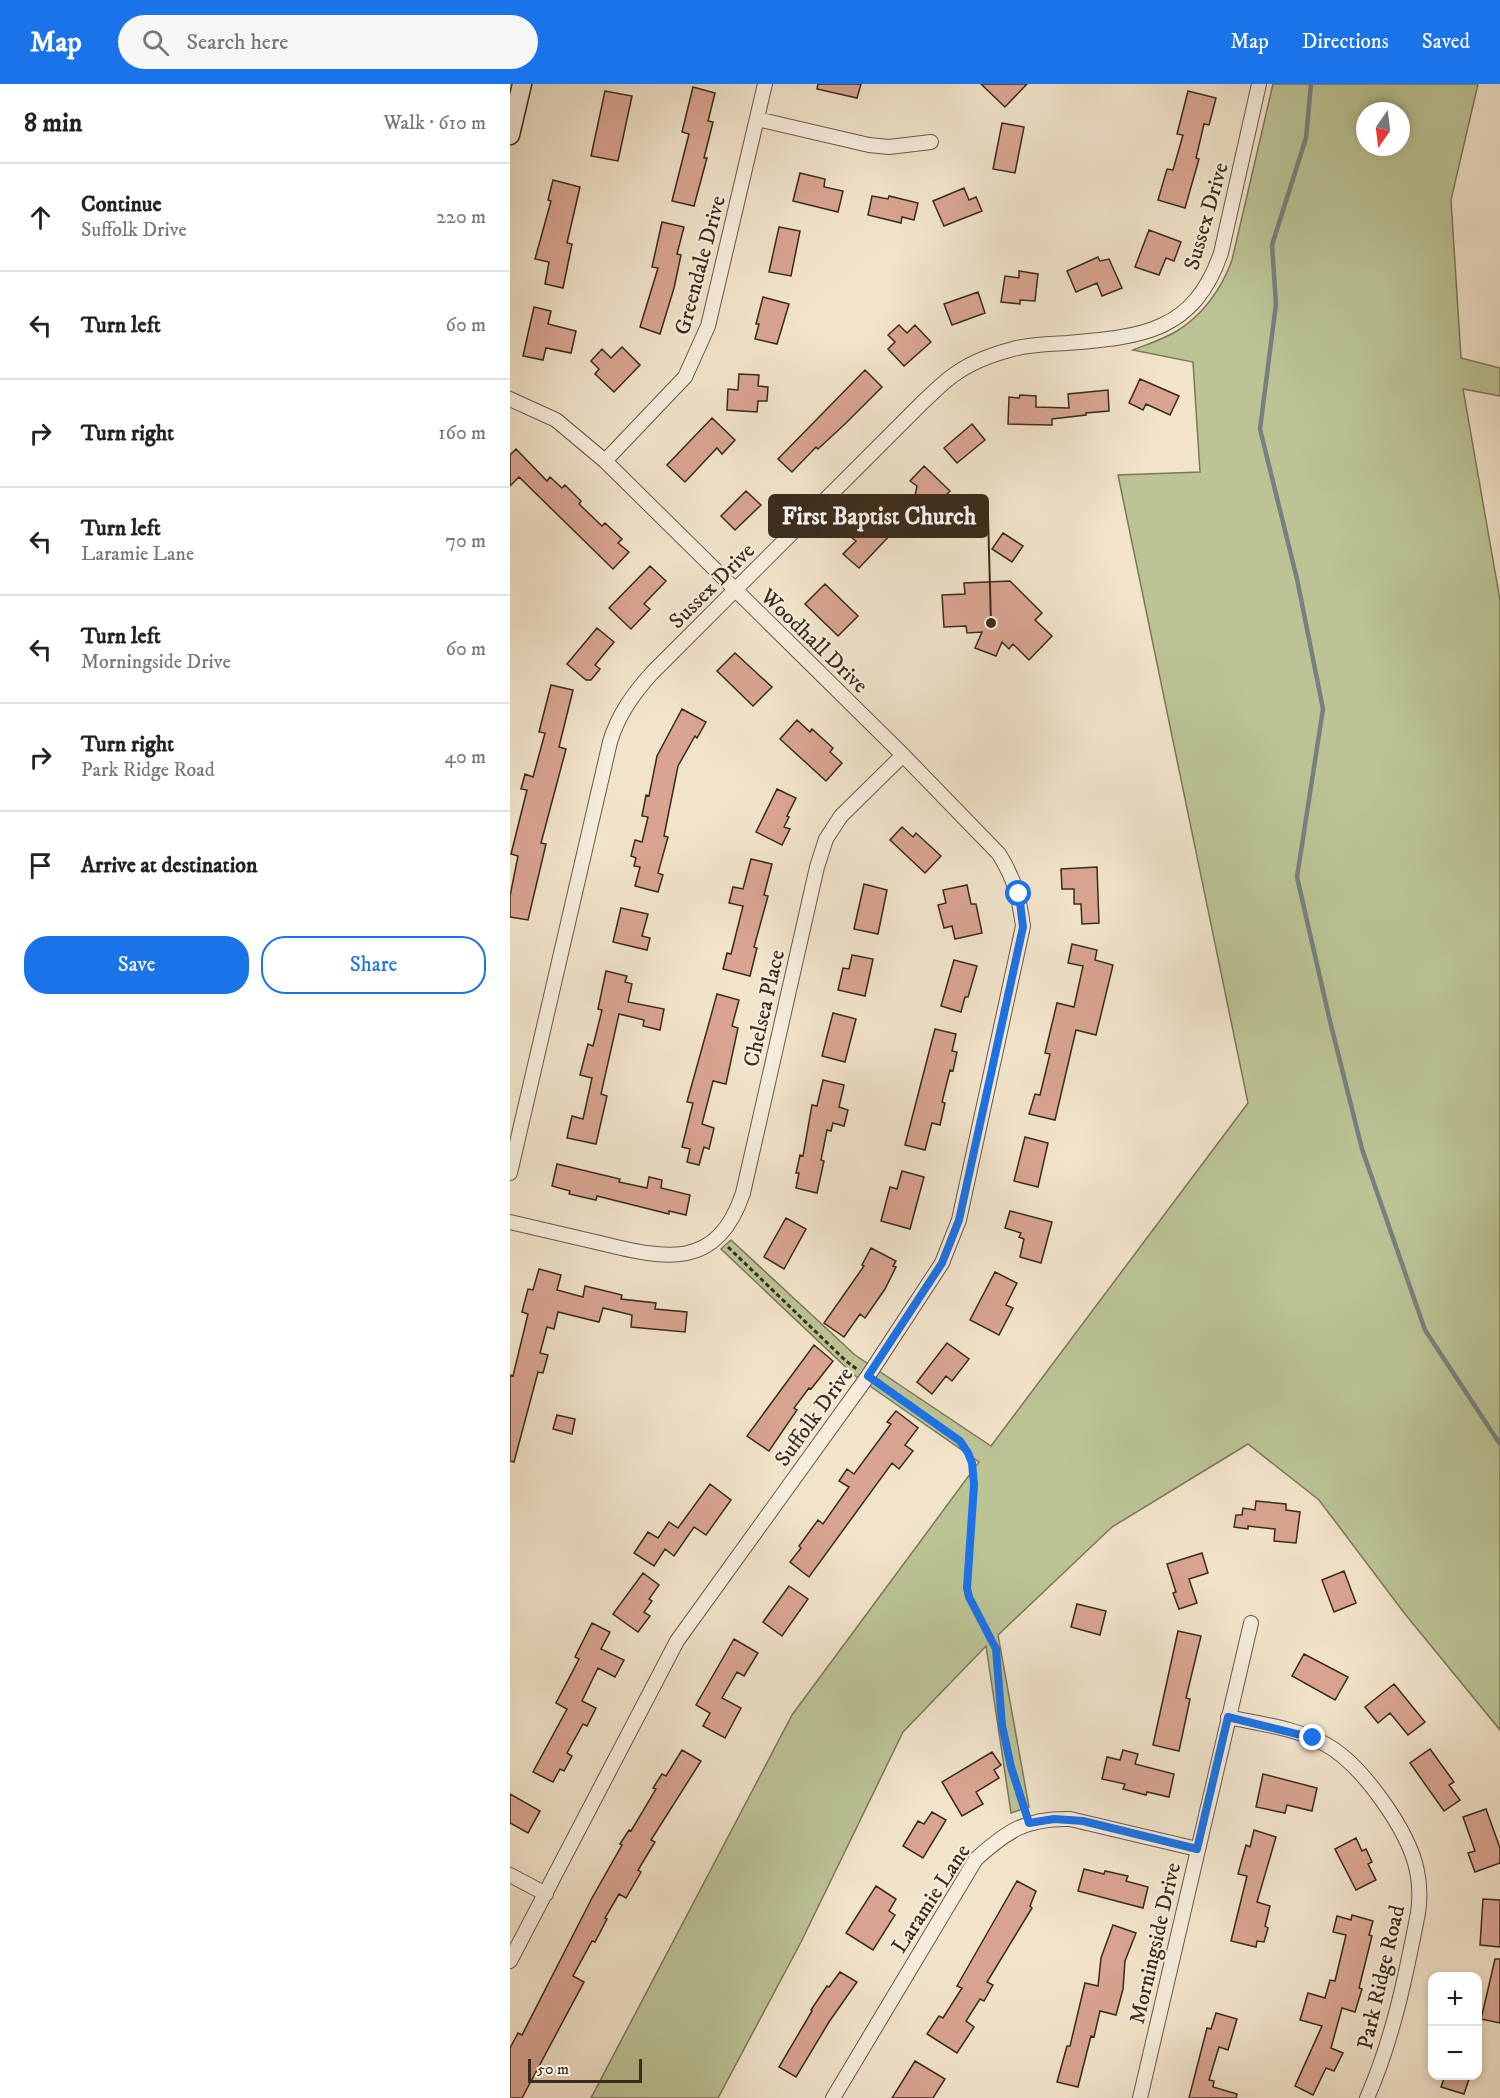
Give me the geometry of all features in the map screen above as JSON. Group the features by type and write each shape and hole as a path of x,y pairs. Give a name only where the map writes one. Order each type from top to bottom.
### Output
{"main road":[{"path":"510,135 522,84"}],"street":[{"name":"Greendale Drive","path":"604,461 685,377 696,355 708,326 765,84"},
{"name":"Sussex Drive","path":"510,1173 614,729 629,701 639,687 923,402 957,372 987,357 1014,348 1144,333 1167,324 1192,306 1204,291 1221,253 1259,84"},
{"path":"757,119 869,145 889,147 931,142"},
{"name":"Woodhall Drive","path":"510,399 556,420 604,461 903,755 999,854"},
{"name":"Chelsea Place","path":"510,1222 642,1253 666,1256 685,1254 703,1248 718,1237 737,1211 743,1193 817,867 826,839 841,816 903,755"},
{"name":"Suffolk Drive","path":"510,1961 677,1641 868,1376 942,1263 959,1220 1023,927 1019,894 999,854"},
{"name":"Morningside Drive","path":"1140,2098 1251,1623"},
{"name":"Park Ridge Road","path":"1228,1717 1313,1738 1340,1753 1354,1766 1387,1808 1411,1852 1418,1872 1419,1912 1392,2029 1378,2074 1367,2098"},
{"name":"Laramie Lane","path":"832,2098 976,1859 1002,1835 1029,1823 1054,1819 1083,1821 1197,1849"},
{"path":"510,1875 546,1894"}],"path":[{"path":"718,1237 846,1361 960,1441 972,1463 974,1485 967,1588 969,1597 996,1649 1002,1725 1011,1767 1029,1823"}],"green space":[{"path":"1273,84 1478,84 1451,200 1461,358 1500,368 1500,396 1463,389 1500,600 1500,1730 1405,1614 1319,1500 1248,1444 1112,1527 998,1635 1029,1807 1011,1813 986,1646 903,1732 801,1942 718,2098 591,2098 792,1715 979,1462 854,1375 721,1249 731,1240 855,1355 991,1446 1248,1103 1118,475 1200,472 1193,362 1133,350 1172,334 1186,325 1211,300 1232,260"}],"building":[{"path":"818,84 861,84 857,98 817,89"},
{"path":"981,84 1027,84 1005,107"},
{"path":"693,87 715,93 708,121 713,122 704,158 707,158 694,206 672,201 689,134 682,132"},
{"path":"605,91 632,96 618,161 591,156"},
{"path":"1188,91 1216,98 1209,125 1204,124 1196,158 1199,159 1185,208 1158,200 1167,169 1173,170 1183,135 1177,134"},
{"path":"1002,123 1024,127 1015,173 993,169"},
{"path":"800,173 825,179 824,187 843,191 838,212 793,201"},
{"path":"553,180 580,187 567,243 572,244 563,288 545,284 549,262 535,259 551,201 548,200"},
{"path":"964,188 969,200 976,197 982,211 944,226 933,201"},
{"path":"872,196 888,199 889,196 918,203 914,220 902,217 901,223 868,215"},
{"path":"662,222 684,227 677,254 681,255 674,288 660,334 640,327 658,268 652,267"},
{"path":"779,227 800,231 791,276 769,272"},
{"path":"1149,230 1181,242 1174,261 1166,258 1159,275 1135,267"},
{"path":"1098,257 1100,261 1109,259 1122,288 1102,296 1097,283 1076,292 1067,271"},
{"path":"1019,271 1038,274 1035,301 1020,300 1020,304 1001,302 1005,276 1019,278"},
{"path":"978,292 985,313 952,325 944,304"},
{"path":"763,297 789,304 777,344 755,339 759,324 756,324"},
{"path":"534,307 551,311 548,324 576,331 571,353 546,348 543,360 523,356"},
{"path":"899,325 907,333 915,325 931,342 904,366 888,349 895,342 888,335"},
{"path":"622,347 640,365 614,392 595,374 599,369 591,361 602,349 611,358"},
{"path":"865,370 882,387 792,472 778,459"},
{"path":"739,374 759,375 758,386 768,387 767,401 758,401 757,412 727,410 728,389 738,390"},
{"path":"1140,379 1179,396 1170,415 1146,404 1143,410 1129,403"},
{"path":"1108,390 1109,411 1052,419 1052,425 1008,424 1009,397 1036,396 1036,407 1069,408 1068,394"},
{"path":"712,418 735,440 722,454 717,448 685,482 667,465"},
{"path":"972,424 985,440 957,463 944,448"},
{"path":"516,449 547,481 550,477 562,488 565,485 581,501 579,504 602,526 605,523 622,539 618,543 629,552 613,569 519,477 510,486 510,455"},
{"path":"924,466 950,491 923,520 921,518 914,525 902,513 914,501 917,486 910,481"},
{"path":"746,491 761,505 735,530 721,516"},
{"path":"879,517 894,531 859,568 843,554 856,541 851,537 863,524 868,528"},
{"path":"1003,533 1023,546 1012,562 992,549"},
{"path":"650,566 666,581 644,604 650,609 631,629 609,608"},
{"path":"1010,581 1042,613 1035,620 1052,636 1029,660 1013,644 1009,649 1002,642 996,656 975,648 982,632 967,633 966,626 944,627 942,595 965,594 964,583"},
{"path":"825,584 858,616 838,636 805,604"},
{"path":"597,628 614,642 595,665 600,669 591,680 586,680 567,664"},
{"path":"735,653 772,687 753,706 717,671"},
{"path":"551,685 573,690 559,747 566,749 541,843 546,844 528,920 510,917 510,896 518,856 511,854 527,790 521,789 525,774 533,777 545,733 539,732"},
{"path":"682,709 706,722 678,766 664,836 668,837 658,873 663,875 658,892 635,886 640,867 634,866 636,858 631,856 635,840 642,842 648,817 642,816 646,795 649,796 657,756"},
{"path":"797,720 810,732 812,729 833,748 830,752 842,763 826,781 780,739"},
{"path":"777,789 796,798 787,816 789,817 784,827 790,829 782,845 756,832"},
{"path":"902,827 913,837 916,833 941,856 925,873 890,840"},
{"path":"751,859 772,864 764,895 768,896 754,947 757,948 750,976 723,969 727,953 731,954 743,906 729,903 733,887 743,889"},
{"path":"1097,867 1099,923 1082,924 1081,904 1074,904 1074,889 1062,889 1061,869"},
{"path":"864,884 887,890 878,934 854,929"},
{"path":"967,885 971,904 976,904 982,933 955,939 952,926 944,928 938,905 946,903 943,890"},
{"path":"621,908 648,914 642,936 650,938 647,950 613,942"},
{"path":"1072,944 1097,950 1095,960 1113,965 1096,1035 1076,1030 1055,1120 1029,1114 1035,1094 1040,1095 1050,1054 1045,1053 1057,1003 1074,1007 1083,966 1068,963"},
{"path":"852,955 873,959 865,996 838,990 843,968 849,969"},
{"path":"954,960 977,966 961,1012 941,1006"},
{"path":"606,971 627,976 625,982 632,984 628,1002 664,1009 660,1030 643,1026 644,1020 619,1014 601,1094 607,1096 596,1144 567,1138 572,1116 583,1119 592,1078 580,1075 588,1044 593,1046 602,1010 598,1009"},
{"path":"717,994 739,1000 732,1026 738,1028 726,1084 713,1081 702,1124 714,1128 709,1149 704,1147 699,1165 687,1162 690,1149 682,1147 693,1103 687,1102"},
{"path":"833,1013 856,1019 845,1062 822,1056"},
{"path":"935,1029 956,1034 952,1051 957,1052 942,1102 945,1103 940,1125 932,1123 925,1150 905,1145"},
{"path":"823,1080 844,1085 839,1107 848,1110 844,1126 833,1123 831,1131 827,1130 821,1160 824,1161 817,1193 796,1188 799,1173 796,1173 800,1155 803,1156 812,1105 817,1106"},
{"path":"1025,1137 1048,1143 1038,1187 1014,1181"},
{"path":"557,1164 647,1188 649,1177 662,1180 661,1188 690,1195 686,1215 669,1211 669,1214 597,1196 596,1200 569,1194 570,1191 552,1186"},
{"path":"902,1171 924,1177 910,1229 881,1221 890,1187 897,1189"},
{"path":"1010,1211 1052,1222 1041,1263 1020,1257 1024,1239 1019,1237 1021,1233 1005,1228"},
{"path":"786,1218 806,1229 784,1269 764,1257"},
{"path":"871,1248 896,1261 893,1266 896,1267 885,1289 865,1318 860,1314 844,1337 824,1323 864,1266 862,1265"},
{"path":"539,1269 561,1275 557,1290 583,1297 585,1286 622,1295 621,1299 656,1303 655,1309 687,1312 685,1332 631,1327 632,1315 603,1308 599,1322 558,1312 554,1329 547,1327 540,1353 548,1355 543,1373 538,1372 514,1462 510,1461 510,1375 513,1376 528,1314 522,1312 528,1289 533,1290"},
{"path":"995,1272 1017,1283 1006,1305 1013,1308 999,1335 970,1320"},
{"path":"947,1343 969,1359 952,1381 946,1376 932,1394 917,1382"},
{"path":"814,1345 833,1361 794,1408 797,1410 769,1451 747,1436"},
{"path":"896,1411 918,1428 905,1445 913,1451 899,1469 892,1463 809,1577 790,1562 818,1520 823,1524 849,1487 839,1481 847,1469 854,1474 891,1424 887,1422"},
{"path":"557,1415 575,1419 572,1434 553,1429"},
{"path":"710,1484 731,1500 706,1535 694,1527 674,1556 665,1549 654,1566 634,1553 648,1532 658,1538 669,1522 678,1528"},
{"path":"1256,1501 1286,1504 1286,1510 1300,1512 1296,1543 1274,1541 1275,1529 1234,1527 1236,1515 1242,1515 1243,1508 1255,1510"},
{"path":"1202,1553 1208,1573 1189,1579 1197,1603 1179,1609 1167,1564"},
{"path":"1344,1571 1356,1603 1334,1612 1322,1580"},
{"path":"643,1573 659,1585 649,1599 652,1601 644,1612 650,1616 638,1632 613,1614"},
{"path":"789,1586 808,1599 782,1636 763,1622"},
{"path":"1077,1604 1106,1611 1100,1635 1071,1627"},
{"path":"592,1623 610,1632 601,1649 624,1660 615,1677 598,1668 582,1701 596,1708 587,1726 583,1724 567,1753 572,1756 564,1771 560,1769 553,1782 533,1772 567,1709 556,1703 579,1659 575,1657"},
{"path":"1178,1631 1201,1636 1186,1698 1190,1699 1179,1751 1153,1745"},
{"path":"734,1639 758,1653 744,1676 737,1672 722,1698 741,1708 725,1738 703,1726 710,1713 696,1705"},
{"path":"1304,1654 1348,1677 1335,1700 1292,1676"},
{"path":"1394,1684 1425,1722 1408,1735 1390,1713 1378,1723 1365,1707"},
{"path":"1430,1749 1454,1782 1449,1785 1460,1800 1444,1811 1410,1763"},
{"path":"682,1750 701,1761 651,1840 655,1842 638,1870 641,1872 626,1898 619,1894 595,1942 592,1941 573,1976 584,1982 522,2098 510,2098 510,2048 518,2033 522,2035 592,1898 622,1845 620,1844 629,1830 631,1831 656,1789 653,1788 662,1774 666,1776"},
{"path":"1123,1750 1138,1754 1135,1764 1174,1774 1169,1797 1147,1792 1146,1795 1123,1789 1125,1784 1102,1779 1107,1757 1120,1760"},
{"path":"992,1752 1001,1765 994,1770 999,1778 976,1792 983,1804 962,1816 942,1782"},
{"path":"1263,1774 1317,1788 1312,1811 1287,1805 1285,1813 1256,1807"},
{"path":"510,1794 540,1811 528,1833 510,1823"},
{"path":"1486,1809 1500,1848 1500,1863 1475,1872 1468,1853 1475,1851 1463,1817"},
{"path":"932,1812 946,1820 923,1858 903,1846 918,1821 924,1824"},
{"path":"1254,1830 1276,1837 1257,1902 1270,1906 1265,1926 1268,1928 1264,1942 1257,1941 1256,1947 1231,1941 1247,1876 1238,1874 1246,1845 1250,1847"},
{"path":"1356,1838 1362,1851 1366,1849 1372,1862 1368,1864 1376,1880 1356,1890 1335,1849"},
{"path":"1084,1869 1128,1876 1126,1881 1148,1887 1143,1908 1078,1891"},
{"path":"1017,1881 1036,1891 1030,1906 1032,1908 987,1982 993,1985 984,2001 980,1999 966,2021 974,2027 957,2053 927,2034 939,2016 943,2018 962,1988 957,1986"},
{"path":"876,1886 896,1899 889,1911 895,1915 873,1950 846,1933"},
{"path":"1483,1899 1500,1900 1500,1947 1480,1945"},
{"path":"1352,1915 1373,1921 1369,1935 1372,1936 1359,1988 1362,1989 1355,2012 1342,2008 1331,2048 1343,2053 1334,2071 1326,2068 1313,2095 1295,2086 1322,2026 1300,2020 1308,1993 1325,1998 1330,1980 1335,1981 1346,1935 1333,1932 1337,1916 1351,1920"},
{"path":"1113,1925 1136,1933 1125,1961 1123,1989 1116,2015 1100,2011 1078,2087 1057,2082 1067,2046 1070,2046 1085,1983 1098,1986 1101,1958"},
{"path":"1495,1959 1500,1959 1500,2023 1482,2019"},
{"path":"840,1972 857,1982 829,2022 796,2077 779,2067 811,2010 827,1986 829,1987"},
{"path":"1216,2013 1237,2019 1228,2050 1219,2047 1209,2080 1214,2081 1213,2087 1237,2094 1236,2098 1189,2098 1207,2028 1211,2029"},
{"path":"915,2061 945,2079 933,2098 892,2098"},
{"path":"1444,2080 1469,2080 1464,2094 1441,2087"}],"waterway":[{"path":"1311,84 1306,138 1272,245 1276,304 1260,429 1297,579 1323,709 1297,877 1362,1149 1425,1330 1500,1444"}],"place":[{"name":"First Baptist Church","path":"991,623"}],"route":[{"path":"1019,894 1023,927 959,1220 942,1263 868,1376 960,1441 972,1463 974,1485 967,1588 969,1597 996,1649 1002,1725 1011,1767 1029,1823 1054,1819 1083,1821 1197,1849 1228,1717 1313,1738"}]}
